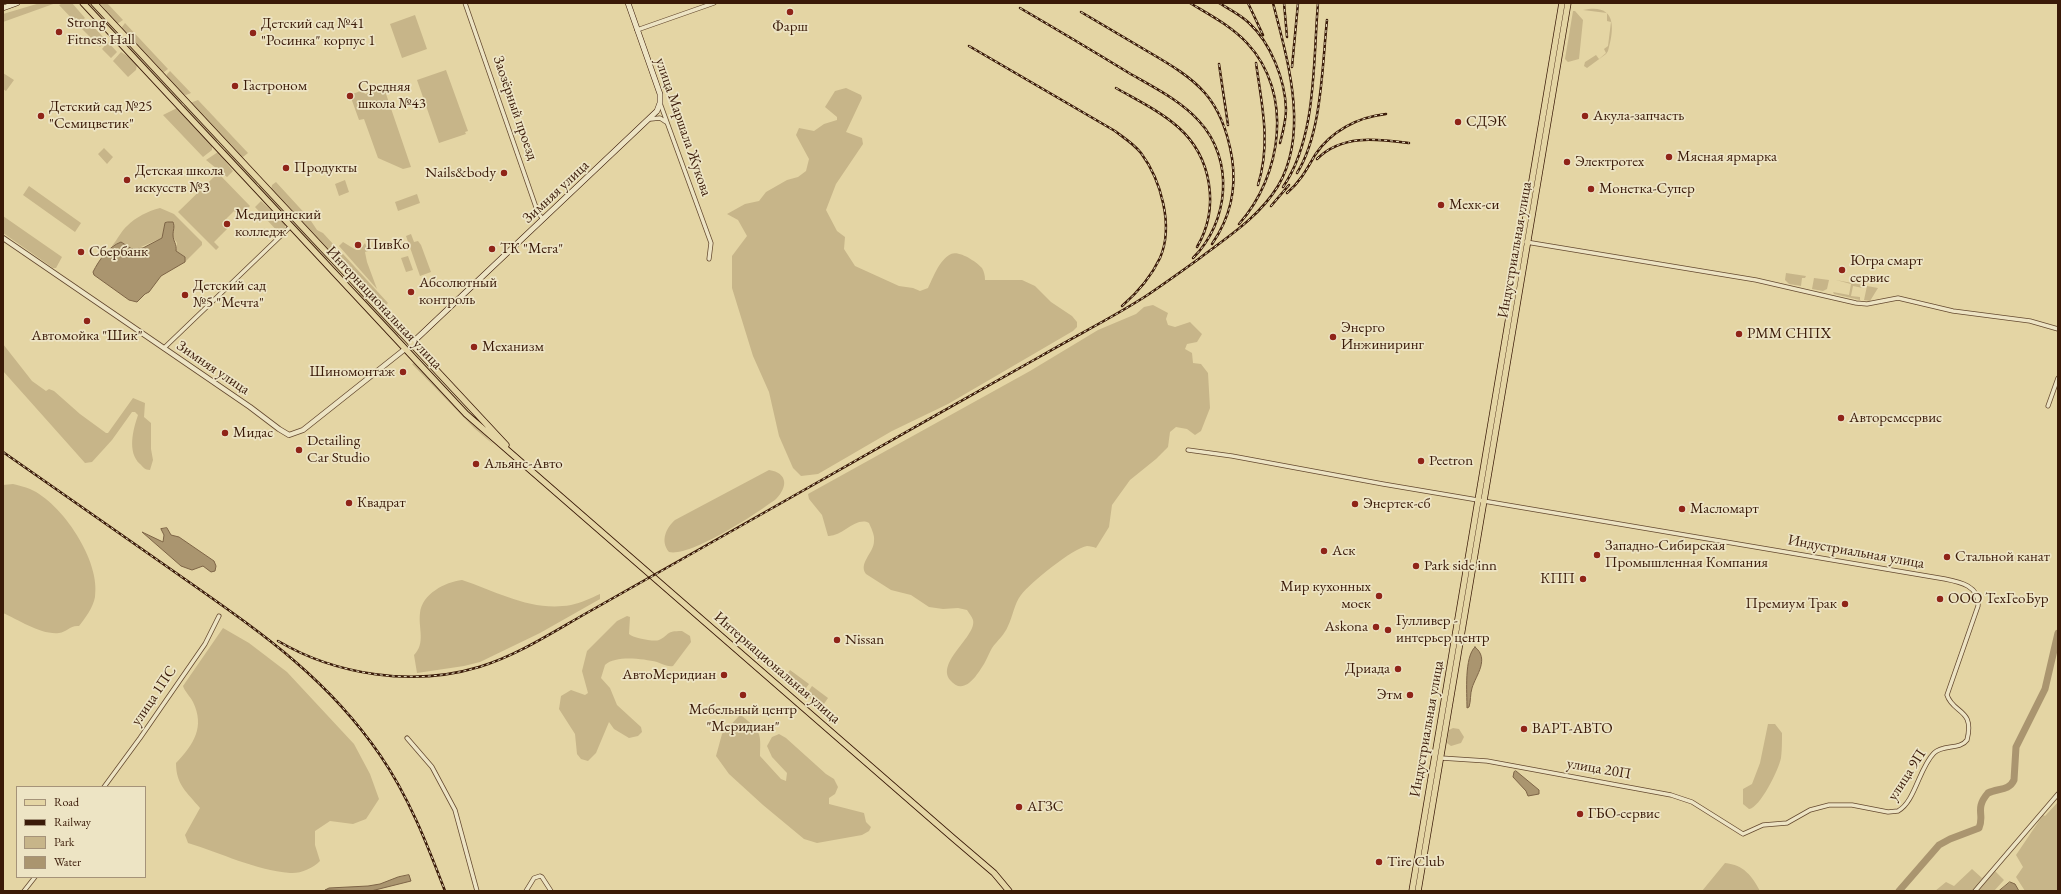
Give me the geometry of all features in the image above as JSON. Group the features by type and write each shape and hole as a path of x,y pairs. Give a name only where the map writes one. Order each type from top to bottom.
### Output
{"main road":[{"path":"3,8 17,3"},
{"name":"Интернациональная улица","path":"83,3 471,419 526,465 994,873 1009,891"},
{"name":"Интернациональная улица","path":"94,3 475,414 526,465"},
{"name":"улица Маршала Жукова","path":"628,3 659,90 660,103"},
{"name":"Индустриальная улица","path":"1412,891 1562,3"},
{"name":"Индустриальная улица","path":"1418,891 1568,3"},
{"name":"Зимняя улица","path":"411,344 651,119 657,111 660,103"},
{"path":"218,148 223,142"},
{"path":"353,293 359,288"},
{"path":"405,349 411,344"}],"street":[{"name":"Заозёрный проезд","path":"465,3 538,213 544,219"},
{"path":"637,30 714,3"},
{"name":"улица Маршала Жукова","path":"660,103 710,243 709,259"},
{"path":"651,119 664,114"},
{"path":"651,119 660,118 666,122"},
{"path":"164,348 291,226"},
{"name":"Зимняя улица","path":"3,238 164,348 278,429 289,435 303,430 405,349"},
{"path":"1521,241 1756,280 1856,303 1867,304 1898,298 1960,312 2025,320 2058,329"},
{"path":"2048,406 2058,378"},
{"path":"1188,450 1232,456 1478,500"},
{"name":"Индустриальная улица","path":"1478,500 1963,583"},
{"name":"улица 9П","path":"1743,834 1758,826 1787,823 1810,810 1829,805 1852,805 1888,812 1898,811 1906,804 1926,764 1934,752 1965,743 1968,734 1967,719 1949,700 1947,695 1978,606 1976,592 1963,583"},
{"name":"улица 1ПС","path":"105,786 205,644 219,616"},
{"path":"408,738 432,767 455,810 477,891"},
{"name":"улица 20П","path":"1441,758 1457,761 1487,761 1671,795 1692,802 1743,834"},
{"path":"1975,891 2058,794"},
{"path":"526,891 534,878 540,876 550,891"},
{"path":"24,891 34,878"}],"green space":[{"path":"40,3 56,3 3,22 3,14"},
{"path":"63,3 72,3 85,18 78,25 59,5"},
{"path":"87,3 90,3 183,103 181,104"},
{"path":"100,3 107,3 123,20 117,24"},
{"path":"1583,10 1602,10 1606,13"},
{"path":"1573,11 1575,11 1583,20 1579,59 1568,62 1565,59"},
{"path":"1607,13 1610,19 1611,22 1607,21"},
{"path":"415,15 427,49 402,58 390,24"},
{"path":"88,21 106,40 100,47 81,28"},
{"path":"1611,22 1612,33 1608,51 1606,54 1587,68 1584,66 1585,62 1596,55 1599,59 1606,53 1604,49 1608,46"},
{"path":"125,23 168,69 162,72 122,30"},
{"path":"108,42 117,52 111,58 102,49"},
{"path":"121,52 137,65 136,70 128,77 113,61"},
{"path":"446,70 468,131 465,132 466,134 439,143 417,80"},
{"path":"170,71 191,93 186,95 182,94 167,78 167,74"},
{"path":"3,73 14,80 6,91 3,89"},
{"path":"384,88 411,167 403,169 378,158 364,119 359,120 350,95 363,90 365,94"},
{"path":"846,88 861,95 862,98 846,132 862,138 863,144 836,184 826,210 837,231 845,237 844,249 855,266 899,286 913,288 920,291 928,288 943,260 954,253 963,255 982,268 985,275 985,280 1022,280 1035,286 1051,302 1072,316 1077,322 1077,327 1073,331 948,404 892,431 818,474 801,476 793,468 779,436 769,392 753,356 732,288 732,256 747,236 738,220 727,214 745,204 759,201 766,192 787,180 798,177 806,171 809,159 796,135 799,128 814,131 824,124 837,120 837,117 825,107 835,91"},
{"path":"198,100 248,153 243,157 236,153 190,103"},
{"path":"185,105 217,140 217,142 182,106"},
{"path":"177,108 212,146 212,150 203,157 163,115"},
{"path":"104,148 113,157 107,164 98,154"},
{"path":"226,149 258,183 256,185 224,151"},
{"path":"218,152 233,171 227,177 206,160"},
{"path":"218,173 250,206 240,216 234,211 223,222 228,228 214,242 219,247 216,250 178,212"},
{"path":"345,180 349,192 339,196 335,184"},
{"path":"276,182 309,218 317,230 323,233 334,245 330,249 326,249 271,190 272,185"},
{"path":"260,185 328,259 326,261 258,187"},
{"path":"29,186 81,223 75,232 23,195"},
{"path":"417,194 420,203 398,211 395,202"},
{"path":"261,201 285,224 285,228 280,234 255,207"},
{"path":"160,208 174,214 202,242 202,245 185,262 185,257 176,251 177,243 173,237 173,222 168,222 162,238 136,249 132,249 121,242 112,246 123,230 134,220"},
{"path":"3,216 62,257 56,268 53,268 3,233"},
{"path":"411,234 414,242 418,241 421,245 431,272 420,276 406,236"},
{"path":"343,242 356,250 360,250 365,243 368,251 365,252 367,262 377,289 339,246"},
{"path":"340,250 340,255 343,254 388,303 383,308 376,303 333,257"},
{"path":"408,256 413,270 406,272 401,258"},
{"path":"1786,273 1806,276 1805,278 1802,278 1801,286 1789,284 1785,280"},
{"path":"1814,278 1829,280 1827,289 1823,291 1812,289"},
{"path":"1836,280 1863,285 1863,288 1853,286 1851,296 1860,297 1860,300 1834,294 1833,292 1849,295 1851,284"},
{"path":"1867,286 1878,288 1870,301 1864,300"},
{"path":"360,293 399,335 397,337 358,295"},
{"path":"1153,305 1168,313 1166,319 1168,325 1175,327 1190,322 1202,334 1197,342 1187,344 1185,349 1192,353 1193,363 1201,364 1208,373 1210,408 1201,431 1195,435 1187,429 1176,427 1170,432 1168,447 1130,480 1112,505 1109,527 1096,548 1087,546 1062,559 1026,590 1017,602 1007,629 992,648 978,674 965,685 955,685 950,680 947,673 948,665 973,626 973,620 967,610 958,608 943,609 929,607 911,595 891,590 866,574 864,566 872,550 874,539 869,523 859,522 838,533 828,536 822,515 809,499 808,494 1030,371 1098,330 1136,314 1144,307"},
{"path":"3,344 32,381 46,391 49,389 54,391 80,414 106,433 108,433 133,398 145,403 144,417 151,423 151,449 153,460 150,470 145,469 136,459 132,447 134,427 138,415 135,412 132,412 112,440 92,462 85,463 3,371"},
{"path":"414,363 494,445 474,428 412,364"},
{"path":"769,470 780,474 784,481 783,490 776,499 739,524 707,541 679,552 669,552 666,548 665,535 675,520"},
{"path":"13,484 30,489 42,496 54,507 77,535 86,551 92,567 95,583 95,597 91,609 79,626 59,633 45,632 3,613 3,485"},
{"path":"462,580 515,600 543,606 571,605 600,594 600,599 540,633 480,662 417,673 414,655 418,650 421,640 420,613 422,606 425,600 435,590 449,583"},
{"path":"627,616 630,617 629,634 635,637 648,640 659,640 670,632 682,631 690,636 691,642 673,666 637,659 616,660 605,665 601,678 610,688 617,705 641,727 642,732 638,736 629,738 614,729 609,722 596,753 588,761 581,759 577,754 575,734 559,709 561,696 571,690 585,695 588,693 582,671 587,651 617,621"},
{"path":"223,628 249,643 287,672 354,744 370,774 379,799 366,819 353,824 330,821 315,831 315,845 320,861 310,868 302,871 290,873 251,865 188,843 185,835 200,808 183,788 176,771 176,763 188,749 196,735 198,727 198,719 193,702 183,686"},
{"path":"790,670 809,684 803,692 785,677"},
{"path":"812,686 828,698 821,708 806,695"},
{"path":"739,716 742,716 756,729 760,737 760,756 781,779 786,781 787,773 772,757 767,746 772,737 779,734 786,738 826,774 834,779 838,787 835,794 829,798 829,804 864,813 866,822 871,827 869,831 862,835 817,843 804,839 763,805 729,774 716,756 722,734"},
{"path":"1768,724 1775,724 1782,733 1780,763 1773,779 1763,795 1753,807 1749,809 1743,804 1743,789 1752,784 1760,763"},
{"path":"1453,728 1459,729 1464,737 1461,743 1451,746 1447,743 1449,730"},
{"path":"2058,802 2058,891 2025,891 2016,877 2023,867 2016,855 2043,815 2045,816"},
{"path":"1725,863 1737,866 1747,872 1760,891 1702,891"},
{"path":"1992,868 2004,880 1994,891 1935,891 1946,882 1954,886 1972,869 1982,878"}],"water":[{"path":"173,222 173,237 176,251 185,257 185,262 161,276 149,292 137,302 129,300 94,275 93,272 104,254 116,244 121,242 132,249 143,248 162,238 165,223"},
{"path":"167,528 171,535 179,537 214,561 216,566 215,571 211,572 203,566 192,570 181,566 142,532 163,542 164,535 161,529"},
{"path":"1475,647 1479,652 1482,662 1472,688 1469,707 1467,708 1469,659 1471,652"},
{"path":"1516,771 1539,790 1539,794 1528,796 1526,791 1513,777 1514,772"},
{"path":"409,875 411,881 371,891 325,890 329,888 380,884 398,877"},
{"path":"2010,882 2015,884 2019,891 1999,891"}],"waterway":[{"path":"1899,891 1939,845 1950,839 1979,828 1981,823 1982,803 1988,793 2006,788 2012,784 2014,780 2016,747 2045,689 2058,633"}],"railway":[{"path":"1190,3 1213,16 1247,43 1262,63 1272,86 1276,110 1277,134 1273,159 1265,182 1254,204 1239,224"},
{"path":"1219,3 1235,12 1249,23 1257,31 1270,51 1280,74 1285,98 1285,122 1280,143"},
{"path":"1248,3 1263,35"},
{"path":"278,641 301,653 325,662 350,669 402,677 454,673 494,662 551,634 1146,296 1222,242 1253,217 1278,186 1288,165 1293,142 1293,95 1284,47 1273,3"},
{"path":"1284,3 1287,37"},
{"path":"1292,67 1298,3"},
{"path":"1283,187 1294,167 1302,146 1308,122 1314,73 1318,3"},
{"path":"1020,8 1175,100 1192,113 1211,137 1218,154 1222,172 1223,191 1220,209 1214,227 1205,243 1193,258"},
{"path":"1081,12 1180,71 1204,92 1214,105 1222,120 1228,137 1234,181 1228,214 1212,244"},
{"path":"1297,173 1312,139 1320,99 1327,20"},
{"path":"969,46 1115,131 1129,141 1141,153 1148,164 1154,176 1163,204 1166,232 1164,245 1160,258 1148,278 1133,296 1122,306"},
{"path":"1256,63 1263,109 1265,139 1262,169 1258,185"},
{"path":"1219,64 1228,125"},
{"path":"1116,88 1171,121 1190,139 1199,153 1209,184 1210,200 1209,216 1197,247"},
{"path":"1287,193 1299,180 1321,146 1337,132 1365,118 1386,114"},
{"path":"1317,159 1337,145 1360,140 1385,140 1409,143"},
{"path":"1271,206 1289,185"},
{"path":"3,452 236,615 313,677 359,727 380,755 400,787 417,821 445,891"}],"place":[{"name":"Фарш","path":"790,12"},
{"name":"Strong Fitness Hall","path":"59,32"},
{"name":"Детский сад №41 \"Росинка\" корпус 1","path":"253,33"},
{"name":"Гастроном","path":"235,86"},
{"name":"Средняя школа №43","path":"350,96"},
{"name":"Детский сад №25 \"Семицветик\"","path":"41,116"},
{"name":"Акула-запчасть","path":"1585,116"},
{"name":"СДЭК","path":"1458,122"},
{"name":"Мясная ярмарка","path":"1669,157"},
{"name":"Электротех","path":"1567,162"},
{"name":"Продукты","path":"286,168"},
{"name":"Nails&body","path":"504,173"},
{"name":"Детская школа искусств №3","path":"127,180"},
{"name":"Монетка-Супер","path":"1591,189"},
{"name":"Мехк-си","path":"1441,205"},
{"name":"Медицинский колледж","path":"227,224"},
{"name":"ПивКо","path":"358,245"},
{"name":"ТК \"Мега\"","path":"492,249"},
{"name":"Сбербанк","path":"81,252"},
{"name":"Югра смарт сервис","path":"1842,270"},
{"name":"Абсолютный контроль","path":"411,292"},
{"name":"Детский сад №5 \"Мечта\"","path":"185,295"},
{"name":"Автомойка \"Шик\"","path":"87,321"},
{"name":"РММ СНПХ","path":"1739,334"},
{"name":"Энерго Инжиниринг","path":"1333,337"},
{"name":"Механизм","path":"474,347"},
{"name":"Шиномонтаж","path":"403,372"},
{"name":"Авторемсервис","path":"1841,418"},
{"name":"Мидас","path":"225,433"},
{"name":"Detailing Car Studio","path":"299,450"},
{"name":"Peetron","path":"1421,461"},
{"name":"Альянс-Авто","path":"476,464"},
{"name":"Квадрат","path":"349,503"},
{"name":"Энертек-сб","path":"1355,504"},
{"name":"Масломарт","path":"1682,509"},
{"name":"Аск","path":"1324,551"},
{"name":"Западно-Сибирская Промышленная Компания","path":"1597,555"},
{"name":"Стальной канат","path":"1947,557"},
{"name":"Park side inn","path":"1416,566"},
{"name":"КПП","path":"1583,579"},
{"name":"Мир кухонных моек","path":"1379,596"},
{"name":"ООО ТехГеоБур","path":"1940,599"},
{"name":"Премиум Трак","path":"1845,604"},
{"name":"Askona","path":"1376,627"},
{"name":"Гулливер - интерьер центр","path":"1388,630"},
{"name":"Nissan","path":"837,640"},
{"name":"Дриада","path":"1398,669"},
{"name":"АвтоМеридиан","path":"724,675"},
{"name":"Мебельный центр \"Меридиан\"","path":"743,695"},
{"name":"Этм","path":"1410,695"},
{"name":"ВАРТ-АВТО","path":"1524,729"},
{"name":"АГЗС","path":"1019,807"},
{"name":"ГБО-сервис","path":"1580,814"},
{"name":"Tire Club","path":"1379,862"}]}
